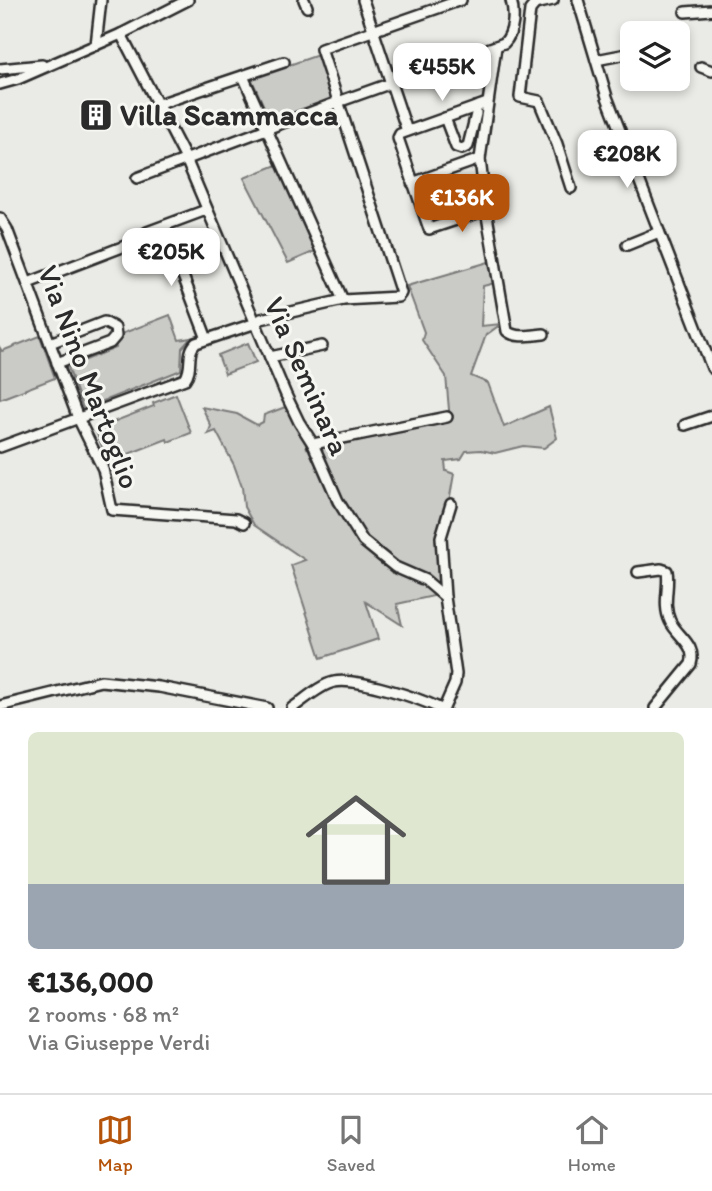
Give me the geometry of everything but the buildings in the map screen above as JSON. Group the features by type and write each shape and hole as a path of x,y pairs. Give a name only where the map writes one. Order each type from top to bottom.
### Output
{"street":[{"path":"102,0 102,25 107,40"},
{"path":"96,45 102,0"},
{"path":"3,83 121,34 188,0"},
{"path":"363,0 407,131"},
{"path":"0,447 185,379 191,368 190,351 196,343 261,319 343,300 398,298 401,293 321,49 461,0"},
{"path":"137,178 338,102 496,47 508,40 510,34 514,10 510,0"},
{"path":"553,0 535,4 530,10 520,97 539,101 571,188"},
{"path":"578,0 607,97 712,368"},
{"path":"685,12 712,10"},
{"name":"Via Seminara","path":"121,34 186,159 270,357 338,501 363,541 395,567 425,580 445,597"},
{"path":"496,47 480,159 486,210 507,331 517,336 544,334"},
{"path":"596,60 620,55"},
{"path":"0,69 54,62"},
{"path":"159,104 284,62"},
{"path":"701,67 712,71"},
{"path":"3,83 16,76 15,68"},
{"path":"243,76 343,300"},
{"path":"486,210 429,229 398,143 400,134 487,103"},
{"path":"445,118 456,147 462,149 468,146 476,107"},
{"path":"412,183 480,159"},
{"path":"27,283 138,241 146,232 206,209"},
{"name":"Via Nino Martoglio","path":"0,218 78,418 103,469 112,510 236,519 244,523"},
{"path":"164,226 207,339"},
{"path":"627,245 659,232"},
{"path":"50,343 104,323 115,328 116,336 110,343 57,363"},
{"path":"270,357 322,346"},
{"path":"685,425 712,415"},
{"path":"313,444 447,417"},
{"path":"292,708 328,685 342,682 403,694 441,708 455,683 456,674 445,597 441,537 451,504"},
{"path":"638,572 661,569 667,571 669,619 687,641 692,655 691,664 655,708"},
{"path":"0,706 101,681 159,687 267,708"}],"shaded area":[{"path":"318,55 333,99 271,122 251,78"},
{"path":"279,164 318,250 288,263 244,178"},
{"path":"492,261 495,283 483,286 481,326 501,324 486,335 471,376 488,383 504,427 549,407 557,438 544,448 523,446 495,453 466,451 461,459 445,461 446,471 454,474 440,534 441,590 428,576 400,567 372,543 340,499 317,449 450,421 446,376 422,340 424,332 407,286"},
{"path":"170,315 179,340 191,338 182,348 181,370 83,409 68,367 116,348 115,344 121,334"},
{"path":"40,336 55,378 0,399 0,348 2,351"},
{"path":"248,343 256,362 225,374 218,355"},
{"path":"176,394 191,433 168,442 167,439 108,462 95,429 154,406 153,403"},
{"path":"288,406 309,443 307,448 311,446 333,497 333,505 338,505 357,538 373,554 423,583 438,595 397,604 402,625 366,602 378,639 321,658 291,565 305,560 254,525 244,507 242,487 234,465 216,431 208,434 211,426 202,407 237,414 257,425 263,422 264,415"}],"place":[{"name":"Villa Scammacca","path":"96,115"}]}
